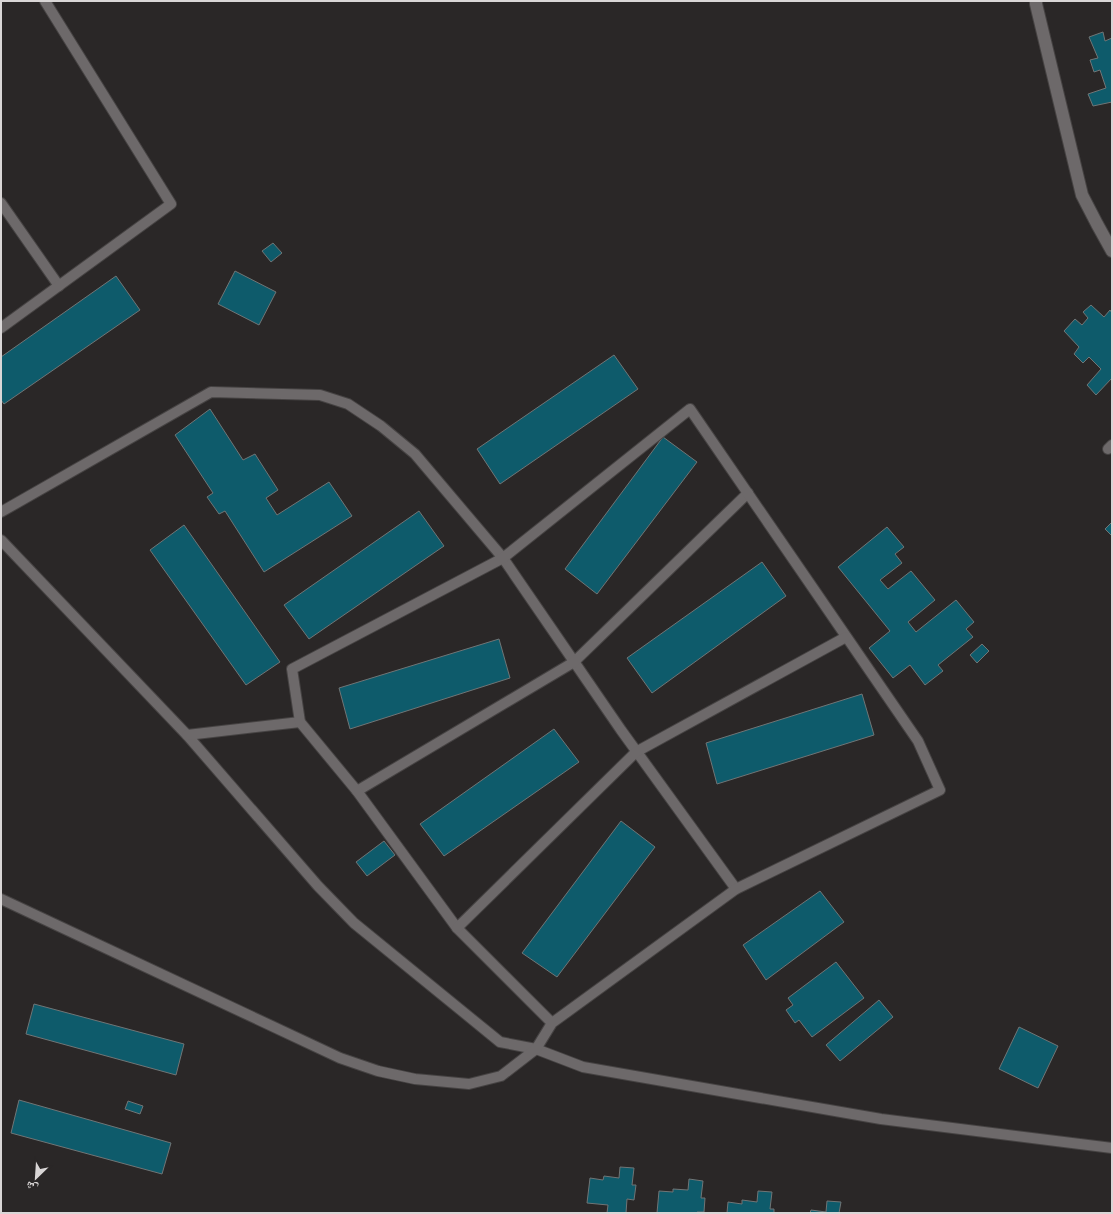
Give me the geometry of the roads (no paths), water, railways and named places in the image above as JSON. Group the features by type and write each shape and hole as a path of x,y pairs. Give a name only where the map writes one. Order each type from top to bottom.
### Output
{"street":[{"path":"1036,1 1082,195 1112,251"}],"lane":[{"path":"1,328 171,204 45,1"},
{"path":"1,203 59,286"},
{"path":"1,512 211,392 320,395 348,404 381,426 414,454 503,558 636,752 736,889"},
{"path":"1,899 340,1058 378,1071 415,1080 469,1084 501,1076 536,1050 552,1023 736,889 940,790 918,741 690,409 503,558 292,669 300,722 357,791 457,928 552,1023"},
{"path":"357,791 574,662 748,493"},
{"path":"1,540 187,735 318,886 354,923 500,1042 536,1050 583,1067 873,1117 1112,1148"},
{"path":"457,928 636,752 846,637"},
{"path":"187,735 300,722"}]}
